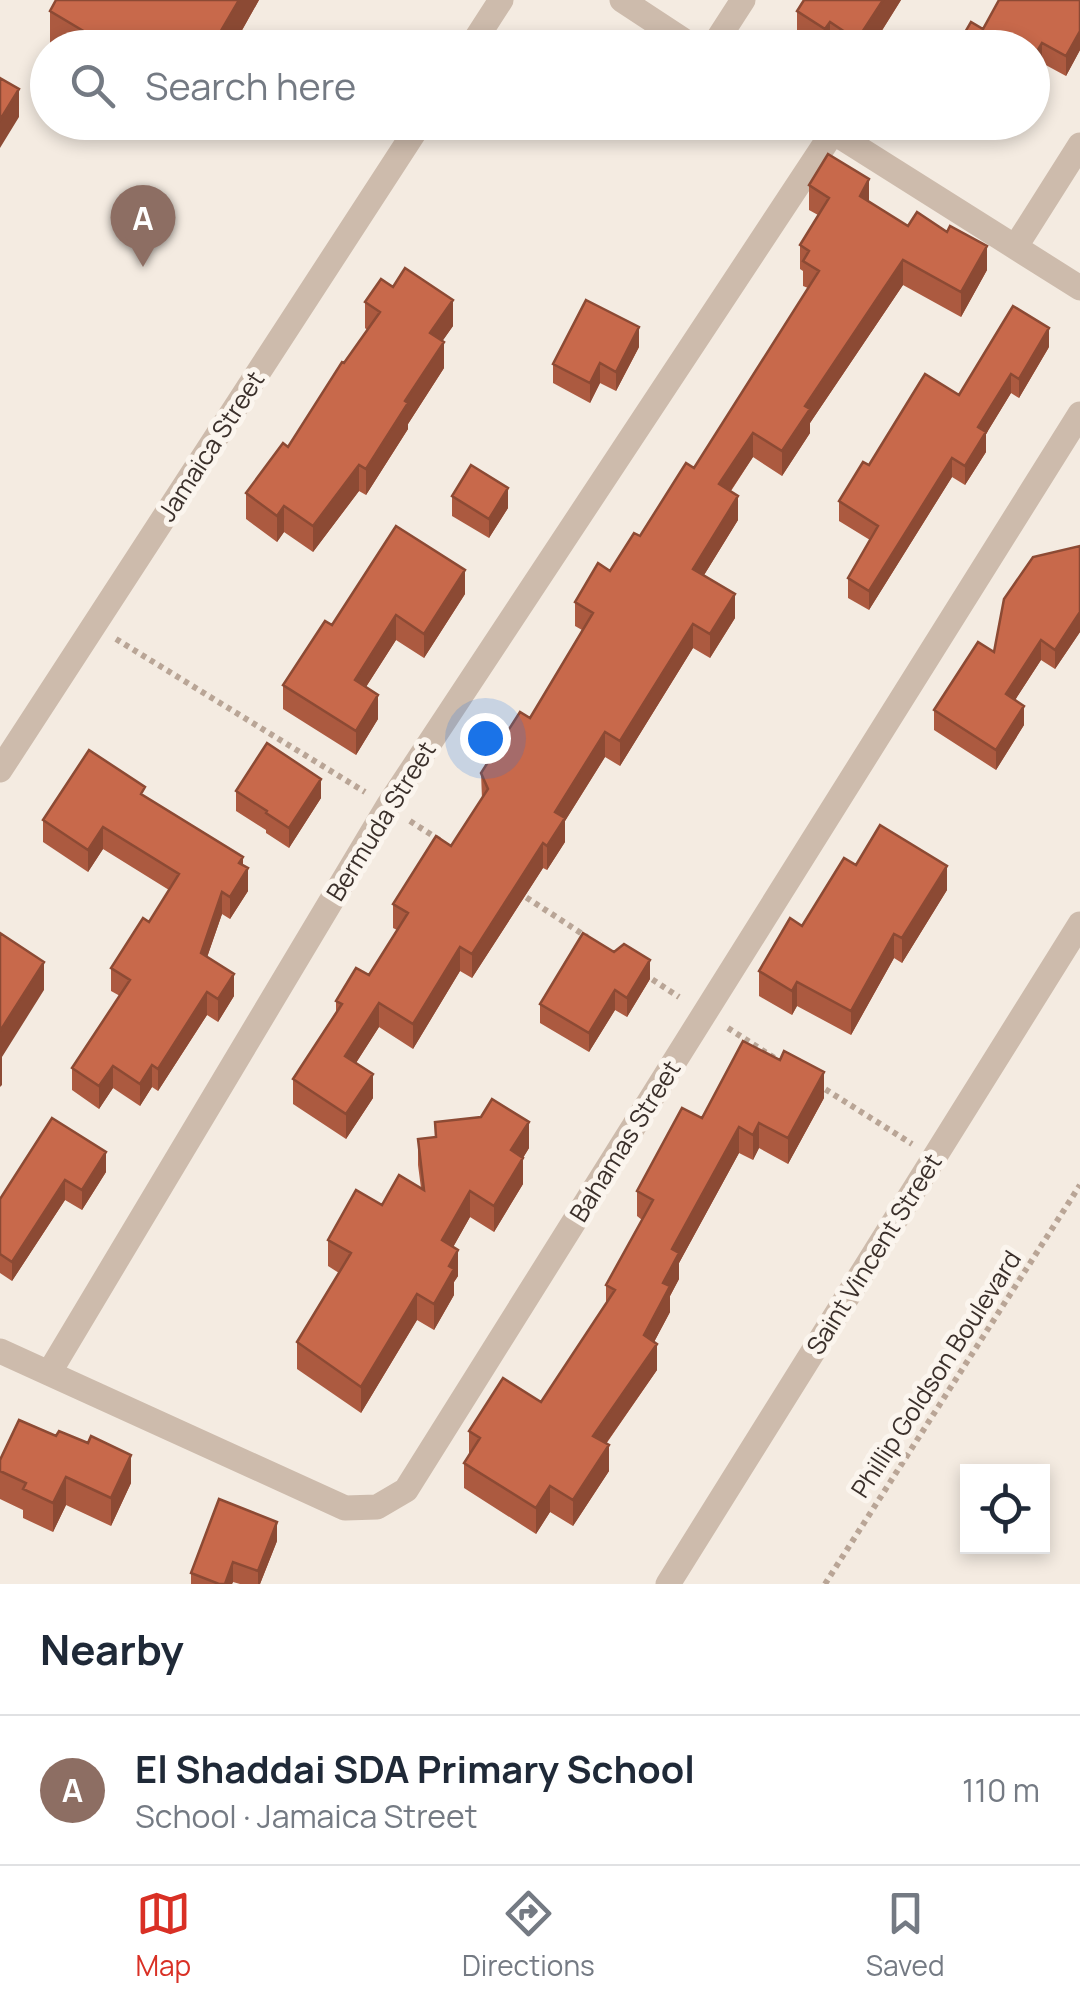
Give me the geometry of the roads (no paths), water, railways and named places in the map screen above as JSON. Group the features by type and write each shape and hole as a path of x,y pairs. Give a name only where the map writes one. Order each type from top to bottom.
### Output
{"street":[{"path":"482,30 501,0"},
{"path":"622,0 668,30"},
{"path":"724,30 743,0"},
{"name":"Jamaica Street","path":"0,770 410,140"},
{"name":"Bermuda Street","path":"49,1372 388,806 817,140"},
{"path":"846,140 1080,288"},
{"path":"1016,246 1080,145"},
{"name":"Bahamas Street","path":"0,1351 345,1508 377,1507 406,1490 1080,414"},
{"name":"Saint Vincent Street","path":"668,1584 1080,924"}],"place":[{"name":"El Shaddai SDA Primary School","path":"143,267"}]}
